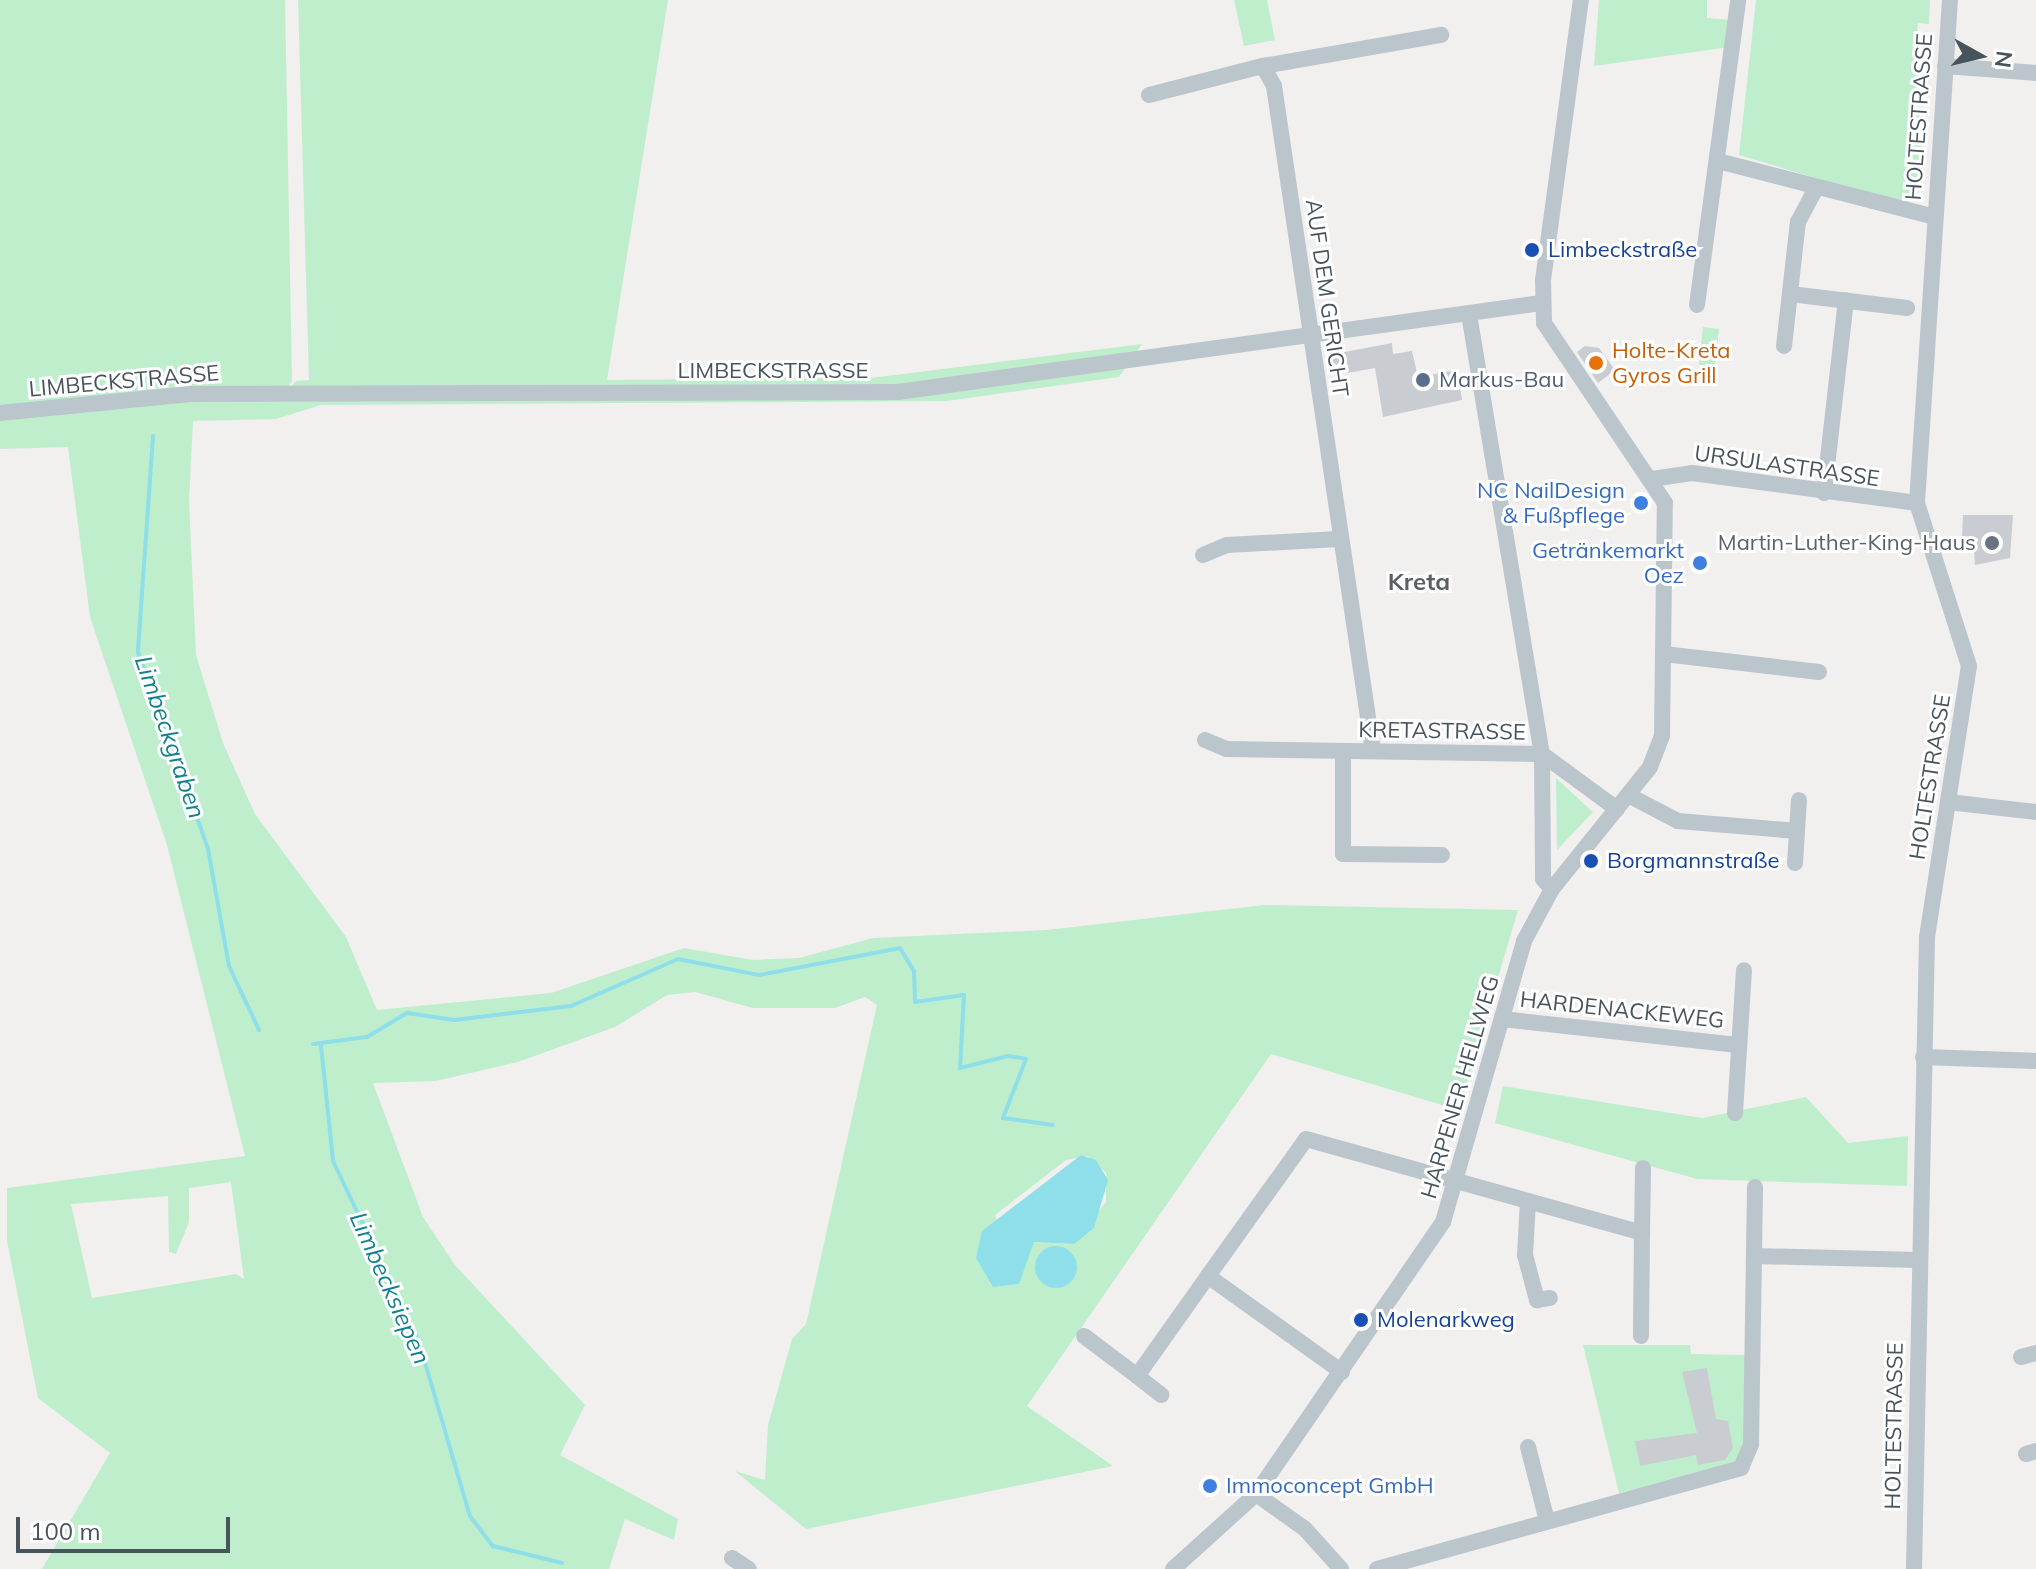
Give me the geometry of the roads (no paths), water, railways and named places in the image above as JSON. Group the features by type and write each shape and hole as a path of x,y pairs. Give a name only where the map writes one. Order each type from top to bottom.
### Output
{"street":[{"name":"HARPENER HELLWEG","path":"1173,1569 1256,1494 1443,1222 1458,1181 1524,941 1552,889 1623,802 1662,736 1669,533 1652,479 1549,340 1541,303 1581,0"},
{"path":"1697,305 1738,0"},
{"name":"HOLTESTRASSE","path":"1914,1569 1927,937 1968,651 1917,503 1950,0"},
{"path":"1149,95 1263,66 1441,35"},
{"name":"AUF DEM GERICHT","path":"1263,66 1274,86 1339,539 1373,751"},
{"path":"1945,66 2036,73"},
{"path":"1718,161 1815,190 1934,217"},
{"path":"1784,346 1798,222 1815,190"},
{"path":"1790,294 1907,308"},
{"path":"1824,493 1846,300"},
{"name":"LIMBECKSTRASSE","path":"0,413 190,394 898,392 1311,338 1541,303"},
{"path":"1469,314 1542,754 1543,879 1552,889"},
{"name":"URSULASTRASSE","path":"1652,479 1692,473 1917,503"},
{"path":"1203,555 1227,545 1339,539"},
{"path":"1664,654 1819,672"},
{"name":"KRETASTRASSE","path":"1205,740 1226,749 1542,754 1623,802"},
{"name":"KRETASTRASSE","path":"1343,751 1343,854 1442,855"},
{"path":"1795,863 1799,800"},
{"path":"1623,802 1678,821 1797,831"},
{"path":"1948,802 2036,812"},
{"name":"HARDENACKEWEG","path":"1735,1113 1744,970"},
{"name":"HARDENACKEWEG","path":"1502,1019 1738,1045"},
{"path":"1923,1057 2036,1061"},
{"path":"1137,1376 1306,1139 1642,1233"},
{"path":"1641,1336 1643,1168"},
{"path":"1377,1569 1729,1474 1749,1457 1755,1187"},
{"path":"1528,1201 1525,1255 1537,1300 1550,1298"},
{"path":"1754,1256 1918,1260"},
{"path":"1208,1276 1342,1372"},
{"path":"1084,1336 1161,1395"},
{"path":"1528,1447 1547,1521"},
{"path":"1256,1494 1305,1529 1341,1569"},
{"path":"732,1558 749,1569"}],"water":[{"path":"1081,1155 1096,1160 1108,1180 1094,1228 1074,1244 1034,1242 1019,1284 993,1287 976,1258 982,1231"},
{"path":"1056,1246 1071,1252 1077,1267 1071,1282 1056,1288 1041,1282 1035,1267 1041,1252"}],"waterway":[{"name":"Limbeckgraben","path":"153,436 138,652 208,849 229,966 259,1030"},
{"name":"Limbeckgraben","path":"313,1044 367,1037 407,1013 454,1020 571,1006 678,959 759,975 900,948 914,971 915,1002 964,995 960,1068 1008,1056 1026,1059 1003,1118 1053,1125"},
{"name":"Limbecksiepen","path":"321,1046 333,1161 419,1342 470,1516 493,1546 562,1563"}],"place":[{"name":"Limbeckstraße","path":"1532,250"},
{"name":"Holte-Kreta Gyros Grill","path":"1596,363"},
{"name":"Markus-Bau","path":"1423,380"},
{"name":"NC NailDesign & Fußpflege","path":"1641,503"},
{"name":"Martin-Luther-King-Haus","path":"1992,543"},
{"name":"Getränkemarkt Oez","path":"1700,563"},
{"name":"Borgmannstraße","path":"1591,861"},
{"name":"Molenarkweg","path":"1361,1320"},
{"name":"Immoconcept GmbH","path":"1210,1486"}],"district":[{"name":"Kreta","path":"1419,582"}]}
